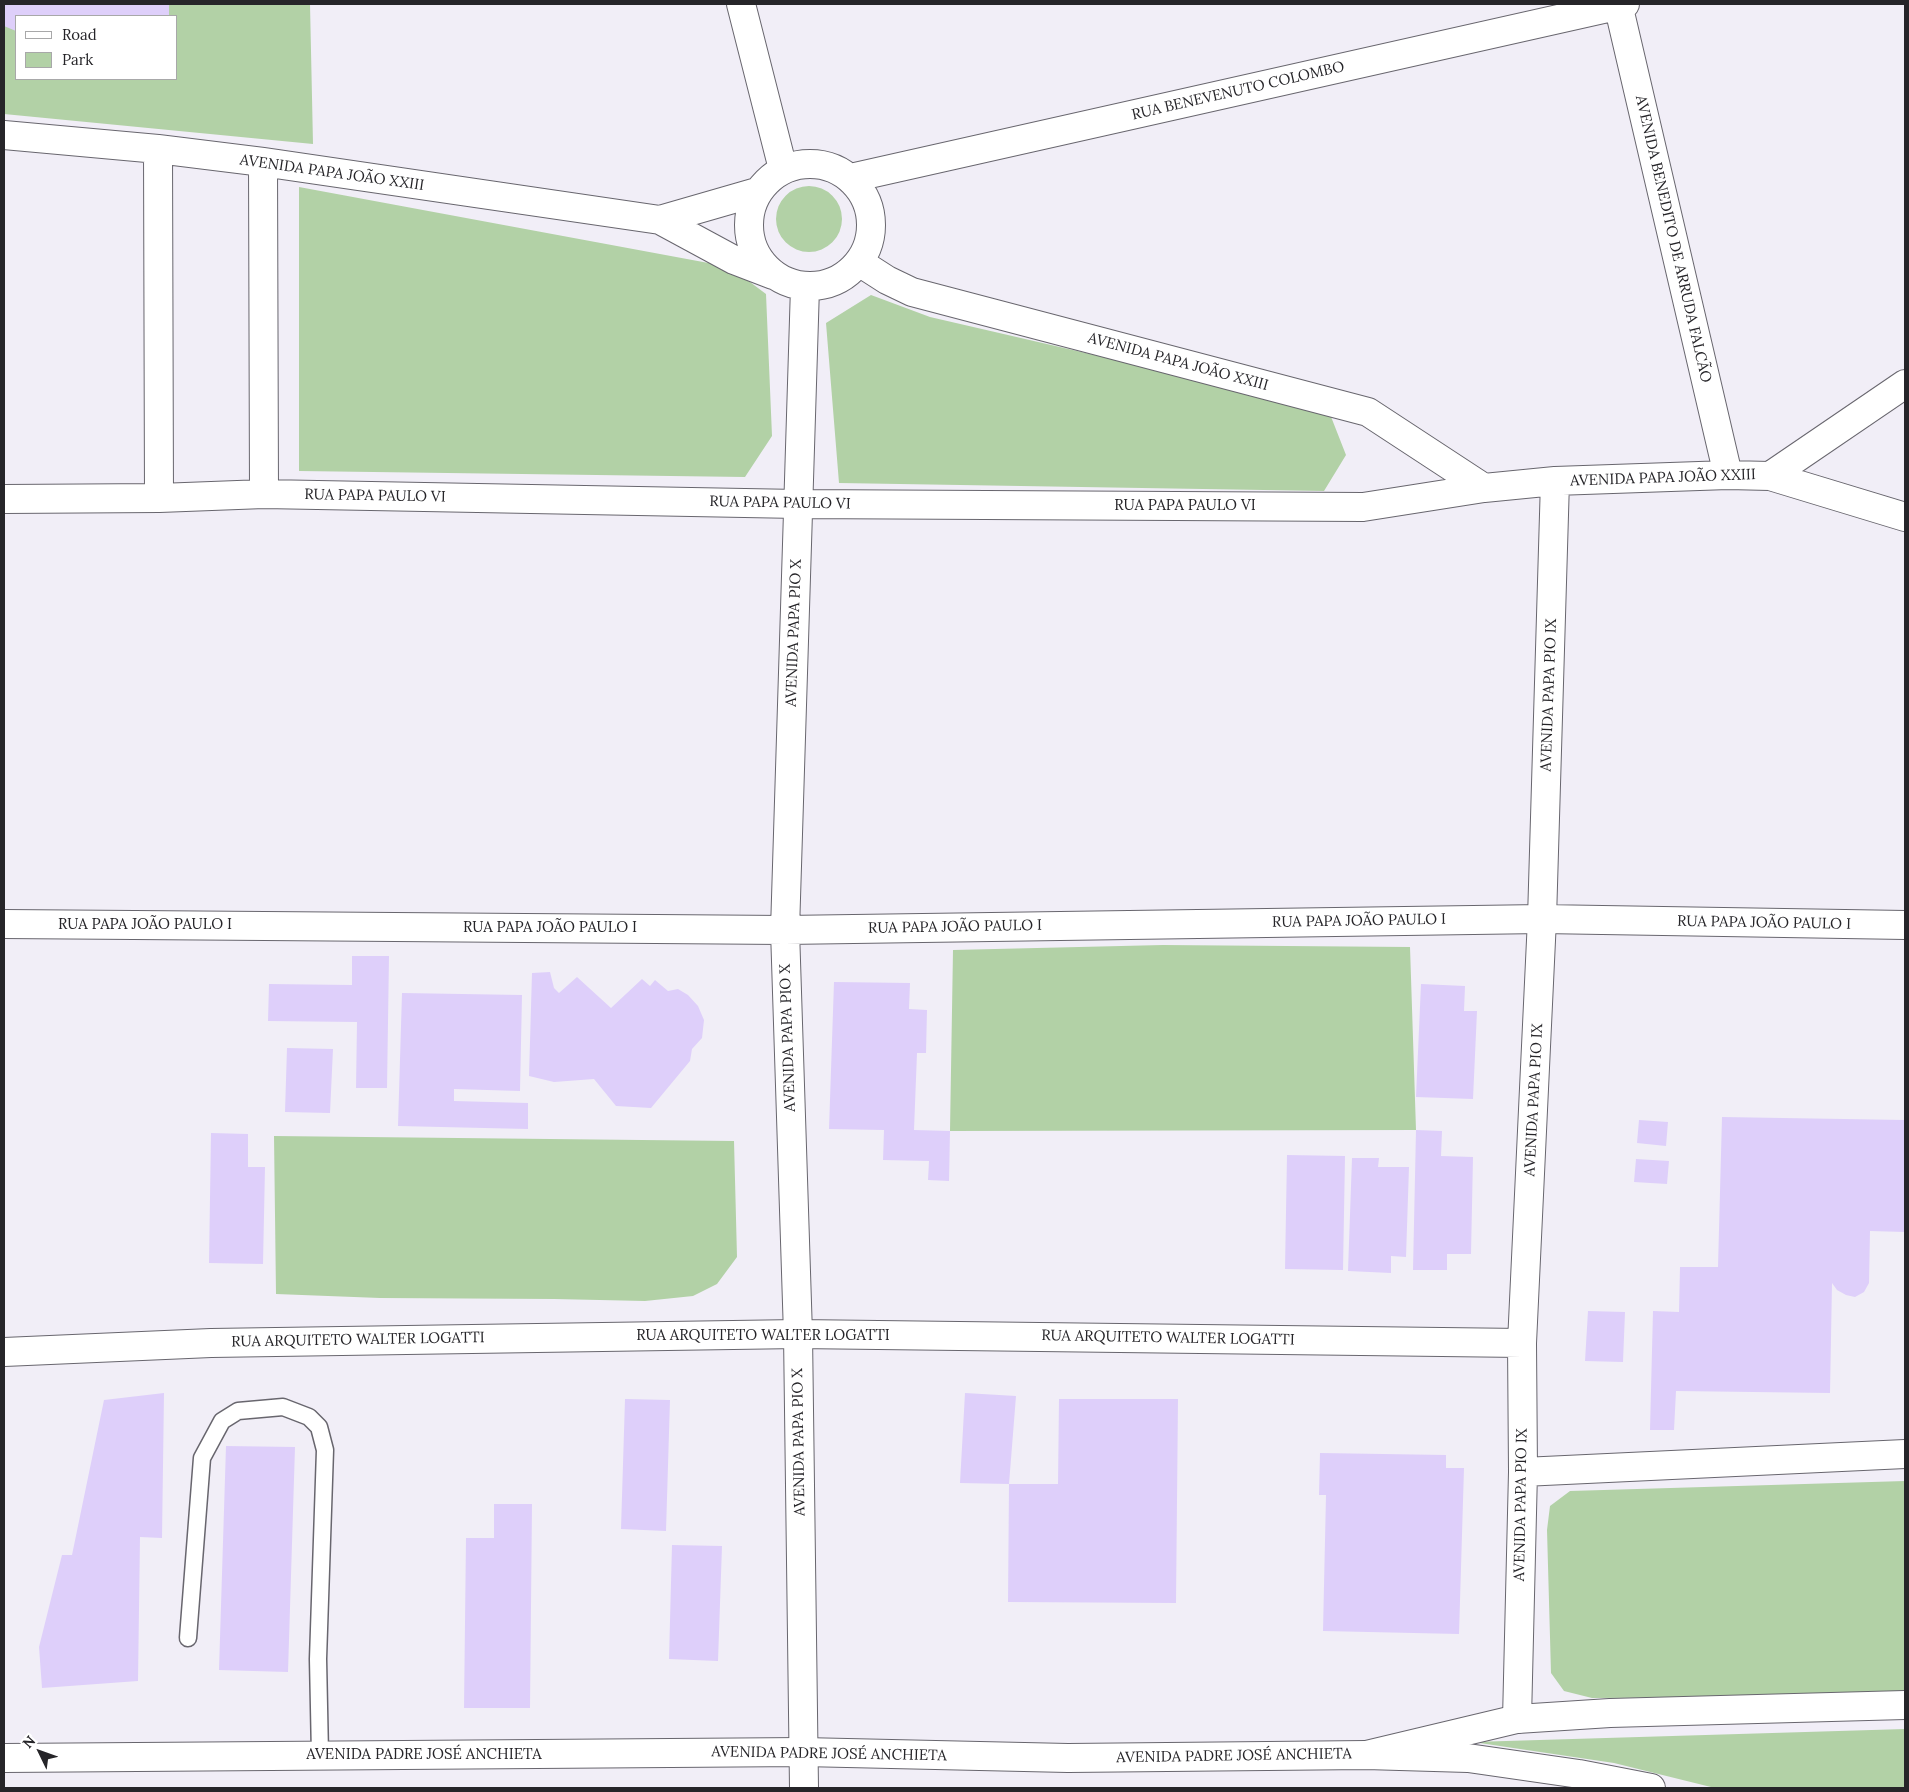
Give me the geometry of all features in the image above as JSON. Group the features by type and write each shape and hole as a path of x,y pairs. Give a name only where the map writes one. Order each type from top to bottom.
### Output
{"main road":[{"path":"741,4 784,169"},
{"name":"RUA BENEVENUTO COLOMBO","path":"851,178 1620,4"},
{"name":"AVENIDA BENEDITO DE ARRUDA FALCÃO","path":"1620,4 1728,475"},
{"name":"AVENIDA PAPA JOÃO XXIII","path":"4,134 158,149 263,162 660,220 734,260 773,275"},
{"path":"158,149 160,498"},
{"path":"263,162 264,494"},
{"path":"800,164 818,164 836,169 851,178 862,193 870,210 871,228 867,246 859,262 844,276 826,284 805,287 788,283 773,275 760,262 751,246 749,237 750,209 757,192 769,179 784,169 800,164"},
{"name":"AVENIDA PAPA JOÃO XXIII","path":"660,220 757,192"},
{"name":"AVENIDA PAPA JOÃO XXIII","path":"859,262 887,280 912,292 1368,412 1484,488"},
{"name":"AVENIDA PAPA PIO X","path":"804,1788 798,1334 785,930 805,287"},
{"path":"1770,476 1905,384"},
{"name":"AVENIDA PAPA JOÃO XXIII","path":"1555,481 1728,475 1770,476 1905,517"},
{"name":"RUA PAPA PAULO VI","path":"4,499 160,498 264,494 798,504 1363,507 1484,488 1555,481"},
{"name":"AVENIDA PAPA PIO IX","path":"1517,1719 1523,1472 1522,1343 1542,919 1555,481"},
{"name":"RUA PAPA JOÃO PAULO I","path":"4,924 785,930 1542,919 1905,925"},
{"name":"RUA ARQUITETO WALTER LOGATTI","path":"4,1352 212,1343 798,1334 1522,1343"},
{"path":"1523,1472 1905,1454"},
{"path":"1366,1755 1517,1719 1620,1712 1905,1705"},
{"name":"AVENIDA PADRE JOSÉ ANCHIETA","path":"4,1758 803,1752 1068,1758 1366,1755 1468,1758 1579,1774 1651,1788"}],"lane":[{"path":"188,1638 202,1458 222,1422 238,1411 283,1407 309,1417 319,1427 325,1450 318,1659 320,1755"}],"green space":[{"path":"4,4 310,4 313,144 4,114"},
{"path":"809,186 821,189 832,196 839,207 842,219 839,231 832,242 821,249 809,252 797,249 786,242 779,231 776,219 779,207 786,196 797,189"},
{"path":"299,187 730,267 766,294 772,436 745,477 299,471"},
{"path":"871,295 930,317 1328,409 1346,455 1324,491 839,483 826,323"},
{"path":"1163,945 1410,947 1416,1130 950,1131 953,950"},
{"path":"274,1136 734,1141 737,1257 717,1284 693,1296 645,1301 380,1298 276,1294"},
{"path":"1905,1481 1905,1692 1796,1697 1592,1698 1564,1691 1551,1673 1547,1530 1550,1506 1570,1491"},
{"path":"1905,1729 1905,1788 1715,1788 1614,1763 1473,1742"}],"building":[{"path":"4,4 169,4 169,15 15,15 15,31 4,26"},
{"path":"352,956 389,956 387,1088 356,1088 357,1022 268,1021 269,984 352,985"},
{"path":"550,972 554,988 559,993 577,977 611,1008 642,979 650,986 655,980 668,991 678,989 688,995 698,1006 704,1020 702,1038 692,1049 690,1061 651,1108 616,1106 594,1079 554,1082 529,1076 532,973"},
{"path":"834,982 910,983 909,1009 927,1010 926,1053 917,1053 914,1130 950,1131 949,1181 928,1180 929,1161 883,1160 884,1130 829,1129"},
{"path":"1421,984 1465,986 1464,1011 1477,1011 1473,1099 1416,1097"},
{"path":"402,993 522,995 520,1091 454,1089 454,1101 528,1103 528,1129 398,1126"},
{"path":"287,1048 333,1049 330,1113 285,1112"},
{"path":"1722,1117 1905,1120 1905,1232 1870,1231 1869,1283 1864,1292 1855,1297 1846,1295 1837,1290 1832,1283 1830,1393 1676,1391 1674,1430 1650,1430 1653,1311 1679,1312 1680,1267 1718,1267"},
{"path":"1639,1120 1668,1122 1666,1146 1637,1143"},
{"path":"1416,1130 1442,1131 1441,1156 1473,1157 1471,1254 1447,1254 1447,1270 1413,1270"},
{"path":"211,1133 248,1134 248,1167 265,1167 263,1264 209,1263"},
{"path":"1287,1155 1345,1156 1343,1270 1285,1269"},
{"path":"1352,1158 1379,1158 1378,1167 1409,1167 1406,1257 1391,1256 1391,1273 1348,1271"},
{"path":"1636,1159 1669,1161 1667,1184 1634,1182"},
{"path":"1588,1311 1625,1312 1623,1362 1585,1361"},
{"path":"164,1393 162,1538 140,1537 138,1681 42,1688 39,1647 62,1555 72,1555 104,1400"},
{"path":"965,1393 1016,1396 1009,1484 960,1483"},
{"path":"625,1399 670,1400 666,1531 621,1529"},
{"path":"1059,1399 1178,1399 1176,1603 1008,1602 1009,1484 1058,1484"},
{"path":"226,1446 295,1447 288,1672 219,1670"},
{"path":"1320,1453 1446,1455 1446,1468 1464,1468 1459,1634 1323,1631 1326,1495 1319,1495"},
{"path":"494,1504 532,1504 530,1708 464,1708 466,1538 494,1538"},
{"path":"672,1545 722,1546 718,1661 669,1659"}]}
